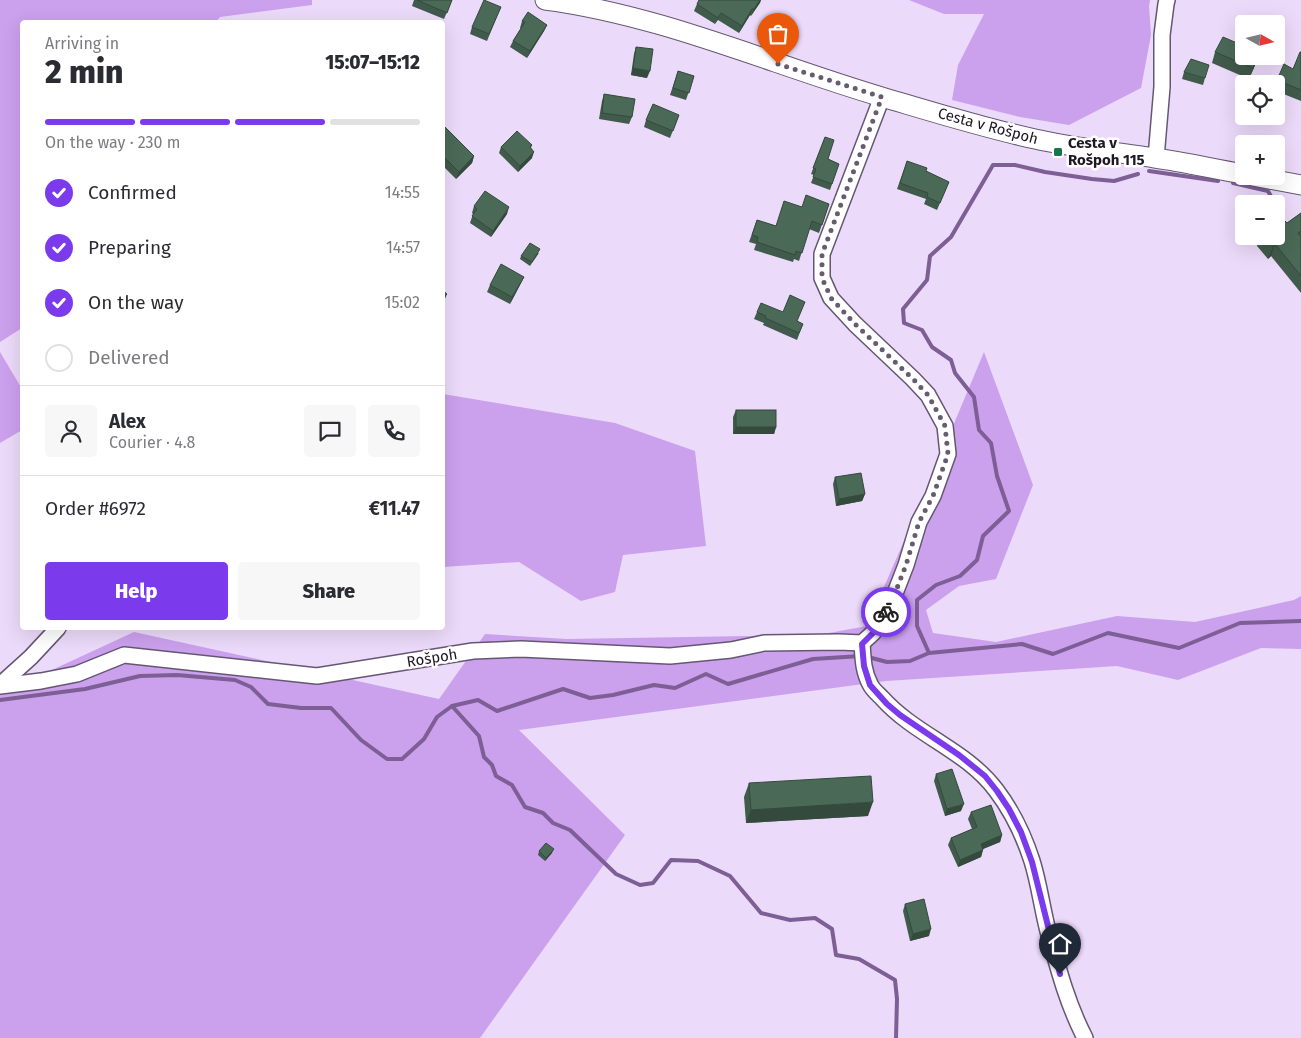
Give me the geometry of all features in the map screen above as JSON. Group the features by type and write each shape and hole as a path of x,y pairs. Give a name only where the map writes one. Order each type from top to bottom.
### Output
{"street":[{"path":"1156,158 1162,87 1162,36 1167,0"},
{"name":"Cesta v Rošpoh","path":"554,1 619,13 702,37 882,97 1035,139 1235,172"},
{"path":"882,97 822,254 822,278 831,298 928,395 945,426 948,454 933,496 919,522 906,565 892,601 863,654 870,685 887,704 959,755 985,776 1009,809 1021,832 1032,862 1063,988 1084,1038"},
{"path":"1285,182 1301,185"},
{"path":"0,685 56,630"},
{"name":"Rošpoh","path":"0,685 41,681 77,674 124,655 317,676 473,651 521,649 670,656 731,650 764,643 839,642 863,654"}],"shaded area":[{"path":"0,0 312,0 312,5 220,17 218,20 20,20 20,329 0,342"},
{"path":"909,0 1150,0 1151,35 1141,88 1069,125 1020,117 952,100 958,65 984,14 944,14"},
{"path":"0,352 20,386 20,431 0,443"},
{"path":"984,352 1033,485 996,579 959,586 926,610 933,633 996,642 1117,616 1195,622 1294,600 1301,596 1301,649 1261,648 1178,680 1117,666 886,681 519,730 625,835 480,1038 0,1038 0,694 134,632 439,699 485,634 567,639 818,635 867,626 914,518 929,493 950,433"},
{"path":"445,394 615,423 695,451 706,546 623,555 615,592 581,601 519,562 445,567"}],"building":[{"path":"417,0 452,0 447,13"},
{"path":"484,0 501,7 489,34 472,27"},
{"path":"699,0 760,0 742,26 721,13 718,18 697,4"},
{"path":"528,12 547,25 530,51 513,41 525,22 522,21"},
{"path":"1223,37 1235,42 1235,60 1215,52"},
{"path":"636,47 653,49 650,71 633,68"},
{"path":"1301,52 1301,90 1285,83 1285,75 1279,75 1284,65 1293,69"},
{"path":"1191,59 1209,65 1205,78 1184,72"},
{"path":"678,71 694,76 689,93 673,88"},
{"path":"604,94 635,99 632,117 602,113"},
{"path":"653,104 679,115 673,131 646,120"},
{"path":"445,127 474,156 459,172 445,158"},
{"path":"517,131 532,145 530,147 534,152 520,166 501,147"},
{"path":"825,137 834,140 828,159 839,164 832,184 813,177 816,169 813,168"},
{"path":"907,161 927,168 926,171 949,182 940,203 927,197 928,193 900,183"},
{"path":"485,191 509,207 493,231 472,216 477,209 474,206"},
{"path":"806,195 829,204 822,225 812,221 802,253 796,251 795,255 757,242 758,237 752,235 757,220 776,226 784,201 802,207"},
{"path":"1301,213 1301,231 1298,233 1301,237 1301,276 1276,245 1285,245 1285,221 1287,223"},
{"path":"530,243 540,249 532,262 521,256"},
{"path":"501,264 524,277 512,297 490,285"},
{"path":"790,295 805,302 797,321 803,324 799,333 765,318 766,316 757,312 761,303 783,312"},
{"path":"736,410 776,410 776,427 736,427"},
{"path":"861,473 865,494 839,499 835,477"},
{"path":"952,769 964,804 947,809 936,774"},
{"path":"871,776 873,802 751,810 749,783"},
{"path":"991,805 1002,835 981,844 983,850 960,860 951,838 977,827 971,812"},
{"path":"546,843 554,849 546,858 539,851"},
{"path":"924,899 931,929 913,934 905,904"}],"waterway":[{"path":"929,653 917,626 917,600 936,585 960,576 977,560 983,536 1009,511 997,476 991,443 979,430 974,397 955,373 951,360 932,347 922,330 904,323 903,309 927,280 930,256 951,237 993,165 1015,165 1045,172 1114,181 1138,174"},
{"path":"1149,171 1218,181"},
{"path":"1233,183 1268,191 1270,195"},
{"path":"868,657 887,662 910,661 929,653 1022,644 1053,654 1108,633 1179,648 1240,623 1301,621"},
{"path":"0,700 85,689 140,676 177,675 235,680 251,687 268,704 301,708 331,708 361,740 387,759 402,759 424,739 437,717 452,706 478,700 497,711 563,689 590,698 613,695 654,685 675,688 706,674 728,684 813,659 861,656"},
{"path":"452,706 479,736 484,757 492,765 496,776 512,785 525,807 543,813 553,823 570,830 616,874 640,885 653,883 671,860 698,861 730,876 761,913 790,920 815,918 832,929 836,955 859,959 895,980 897,999 896,1038"}],"way so far":[{"path":"778,64 882,97 822,254 822,278 831,298 928,395 945,426 948,454 933,496 919,522 906,565 886,612"}],"place":[{"name":"Cesta v Rošpoh 115","path":"1058,152"}],"route":[{"path":"886,612 873,633 862,644 864,666 870,685 900,715 959,755 985,776 1009,809 1021,832 1032,862 1060,974"}]}
